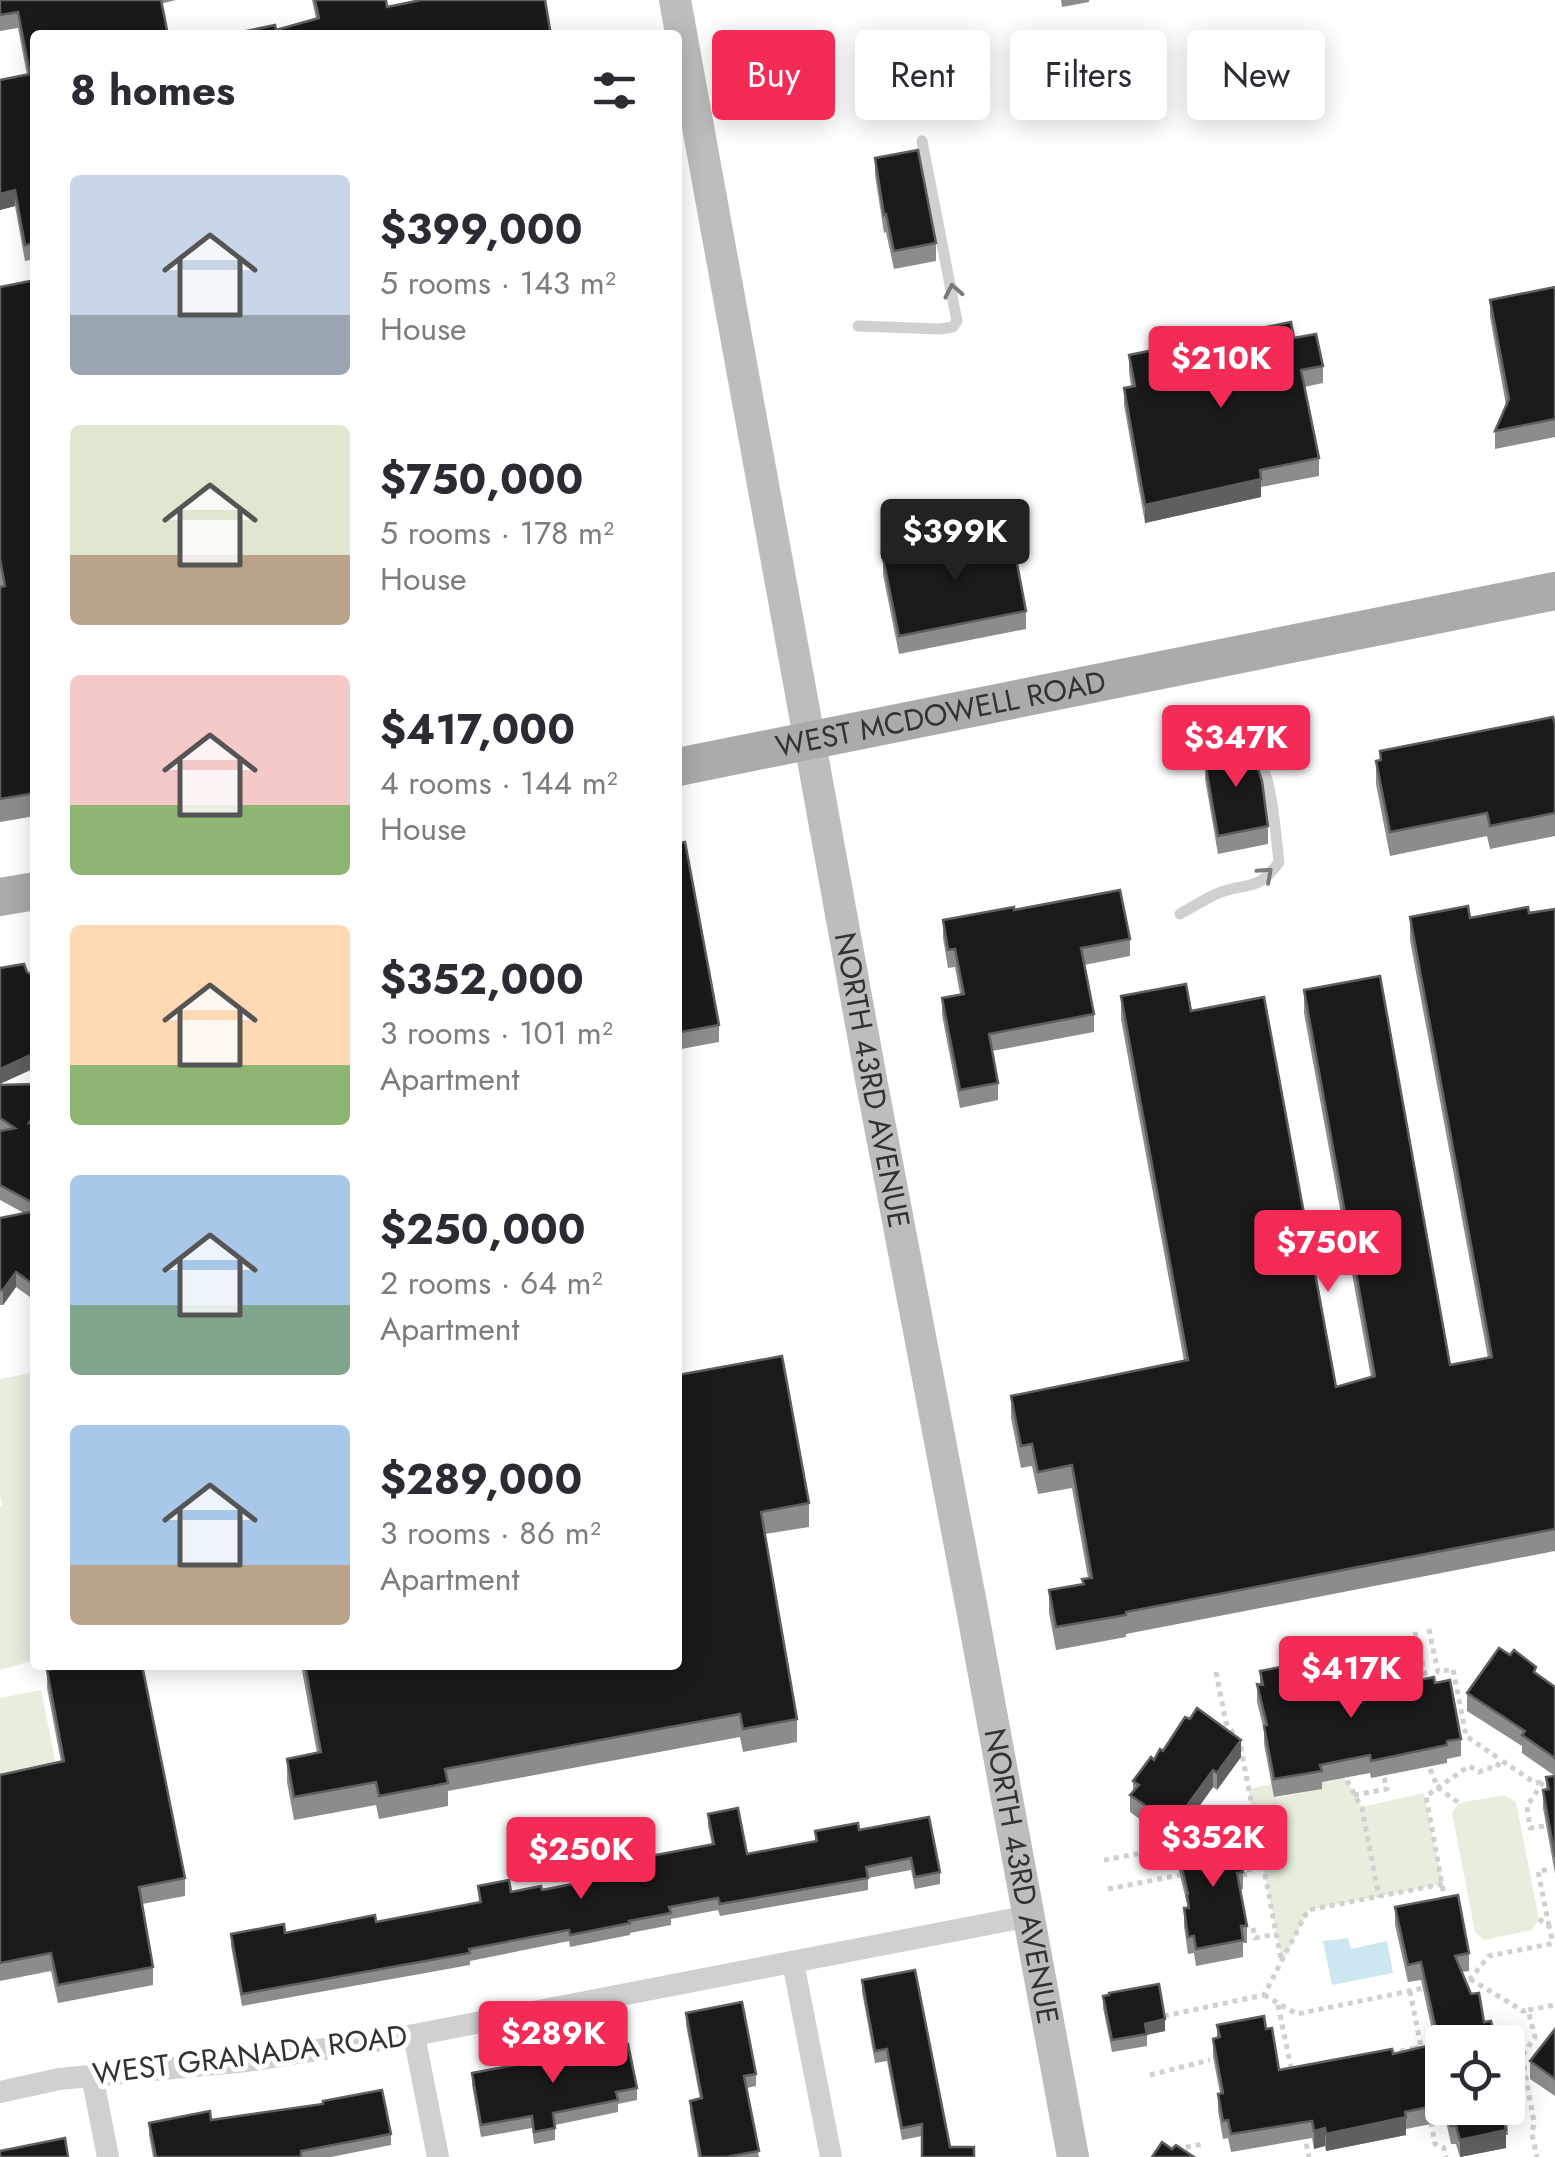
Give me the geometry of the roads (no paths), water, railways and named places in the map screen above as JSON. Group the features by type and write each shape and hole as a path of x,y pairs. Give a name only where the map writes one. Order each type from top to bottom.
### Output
{"main road":[{"name":"NORTH 43RD AVENUE","path":"675,0 680,30"},
{"name":"NORTH 43RD AVENUE","path":"682,39 1073,2157"},
{"name":"WEST MCDOWELL ROAD","path":"682,765 1555,591"},
{"path":"0,897 30,892"}],"street":[{"name":"WEST GRANADA ROAD","path":"0,2092 59,2079 247,2061 414,2035 1030,1916"},
{"path":"793,1962 831,2157"},
{"path":"414,2035 438,2157"},
{"path":"92,2076 108,2157"}],"lane":[{"path":"858,326 940,329 954,327 957,321 922,141"},
{"path":"1180,914 1220,892 1250,887 1266,879 1279,862 1265,773 1259,753 1247,738"}],"water":[{"path":"1348,1938 1351,1949 1387,1941 1393,1973 1332,1985 1323,1941"}]}
